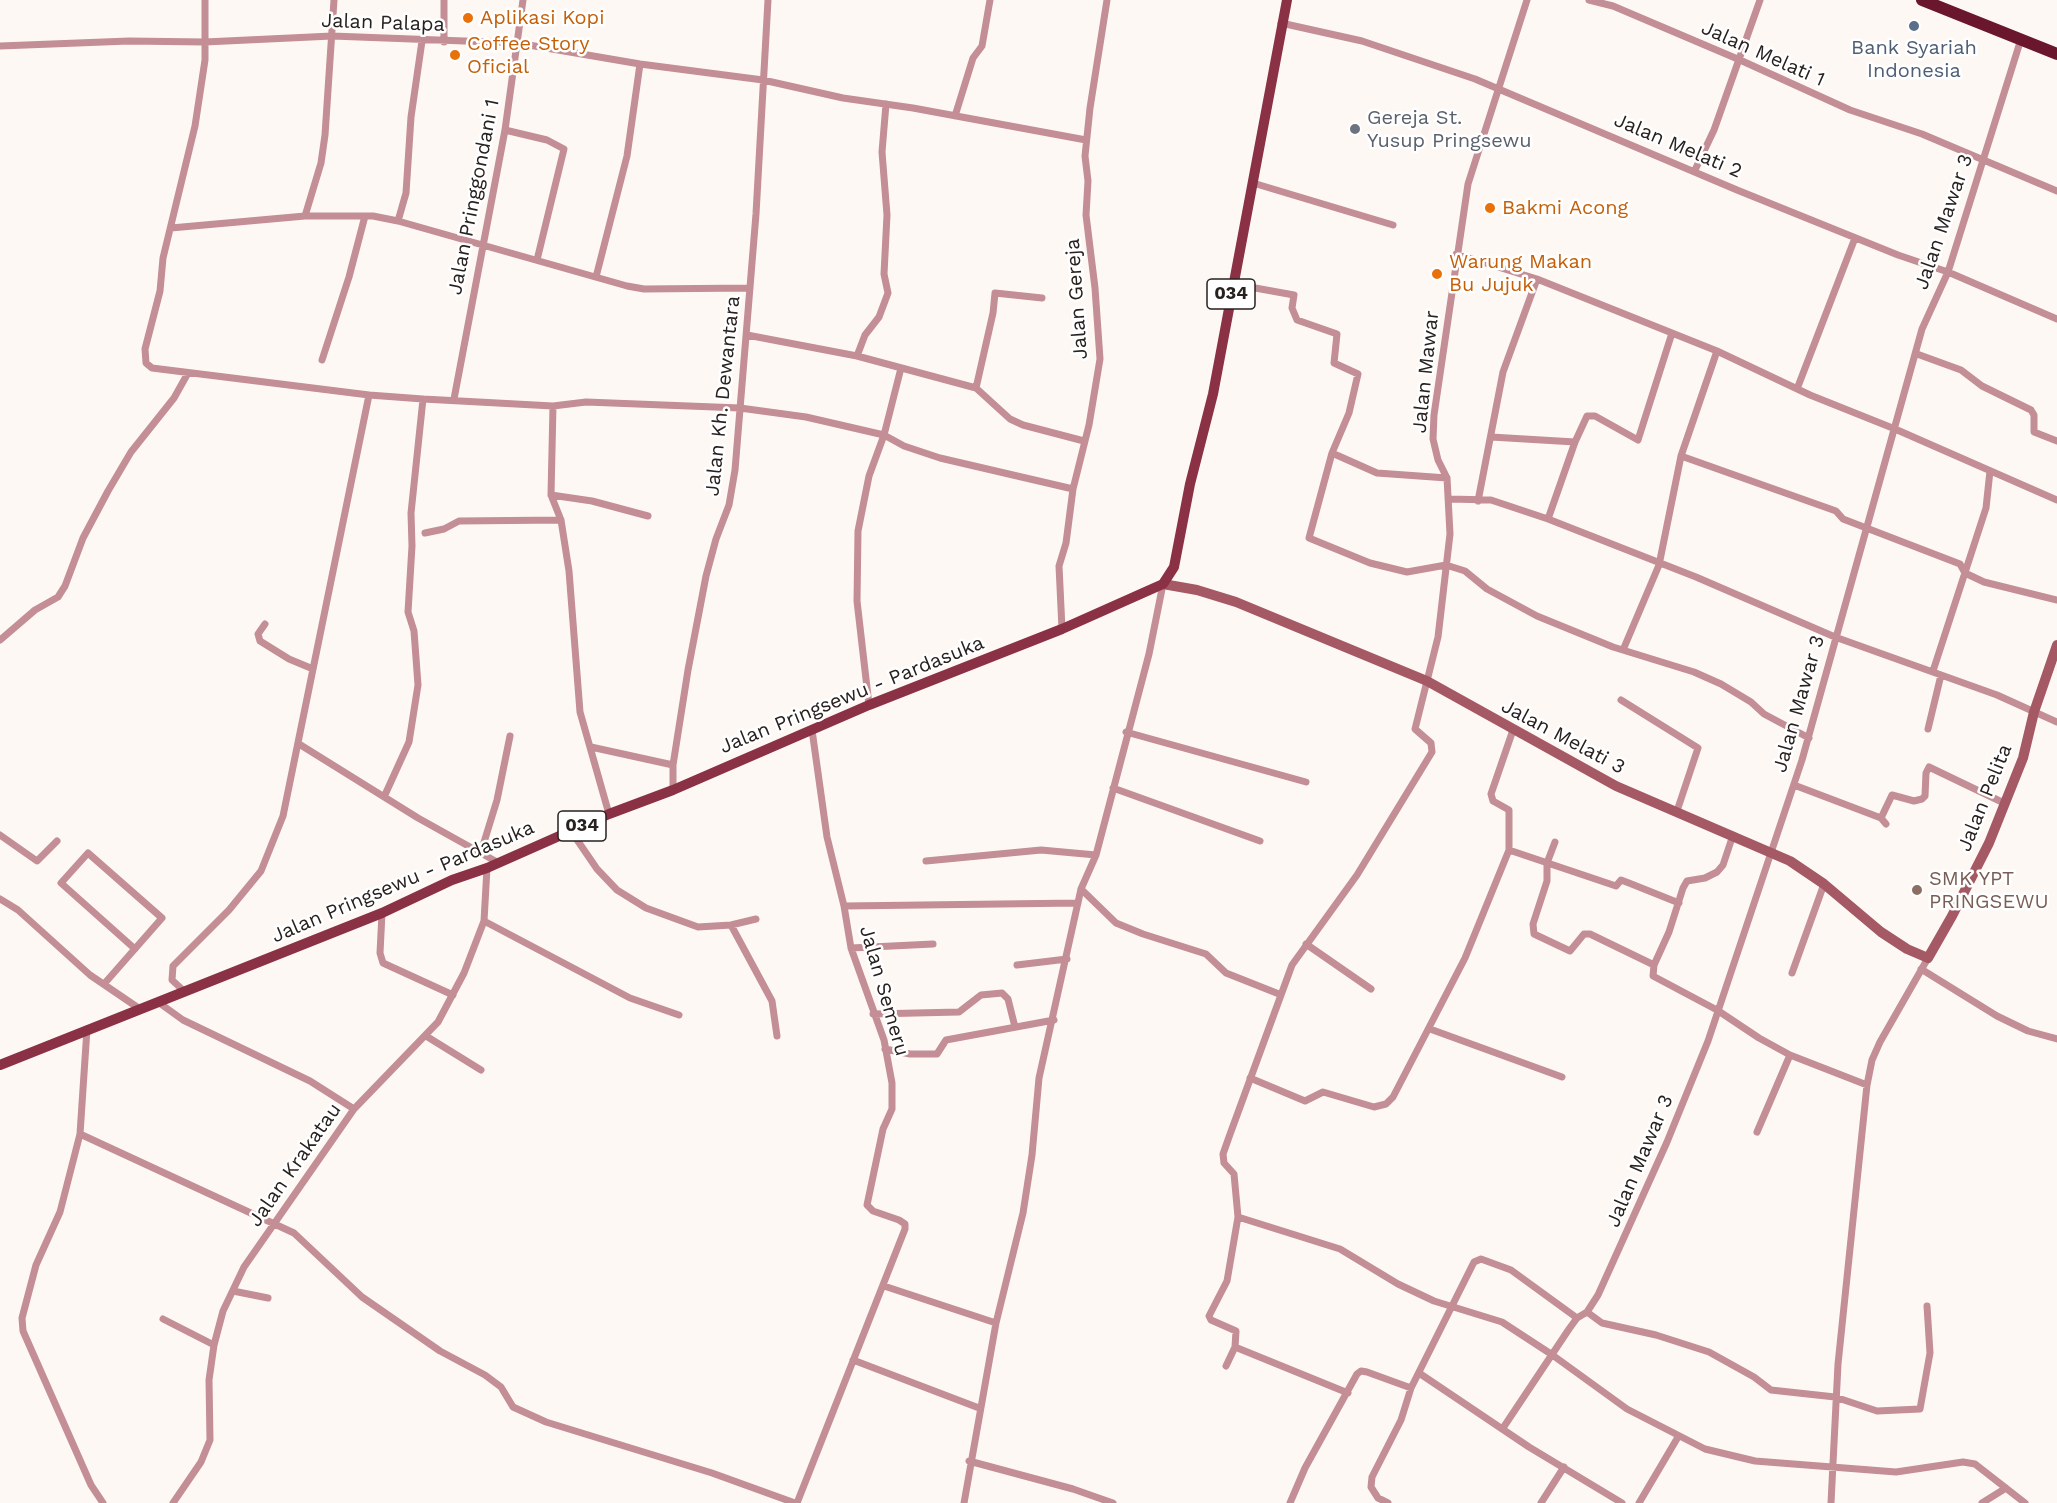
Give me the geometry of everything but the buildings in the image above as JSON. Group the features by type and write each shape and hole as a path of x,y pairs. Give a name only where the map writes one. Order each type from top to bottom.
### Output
{"highway":[{"path":"1922,0 2057,54"}],"main road":[{"name":"034","path":"1162,584 1174,567 1190,484 1213,394 1272,87 1281,22 1287,0"},
{"name":"Jalan Pringsewu - Pardasuka","path":"0,1065 382,913 452,880 487,868 609,813 673,790 869,705 1062,629 1162,584"}],"street":[{"path":"206,0 205,60 195,126 163,258 160,291 145,349 146,363 161,370 369,395 553,406 586,402 741,408 806,417 884,435 904,446 940,458 1073,489"},
{"path":"304,216 321,163 334,0"},
{"path":"444,0 444,42"},
{"name":"Jalan Pringgondani 1","path":"454,399 481,244 505,130 523,0"},
{"name":"Jalan Kh. Dewantara","path":"673,790 673,765 683,693 706,576 732,488 741,408 740,382 747,335 768,0"},
{"path":"955,116 973,58 982,46 990,0"},
{"name":"Jalan Gereja","path":"1062,629 1059,566 1066,543 1073,489 1100,358 1095,288 1086,215 1086,140 1107,0"},
{"name":"Jalan Mawar","path":"1306,944 1357,875 1432,752 1431,743 1415,729 1438,637 1450,534 1450,499 1447,478 1438,460 1433,439 1434,415 1468,184 1527,0"},
{"name":"Jalan Melati 1","path":"1589,0 1613,6 1850,110 1922,134 2057,191"},
{"path":"1695,171 1714,130 1760,0"},
{"name":"Jalan Melati 2","path":"1281,22 1362,40 1498,89 1855,238 1948,272 2057,319"},
{"name":"Jalan Palapa","path":"0,46 118,41 205,42 332,36 517,43 640,64 763,80 843,98 1086,140"},
{"name":"Jalan Mawar 3","path":"1503,1428 1577,1318 1587,1312 1613,1268 1671,1133 1718,1010 1809,738 1835,637 1846,608 1894,429 1917,354 1922,329 1948,272 2021,39"},
{"path":"398,220 406,193 411,117 422,41"},
{"path":"596,277 627,156 640,64"},
{"path":"857,356 865,335 879,317 888,293 885,274 887,215 882,152 886,104"},
{"path":"505,130 547,140 564,149 537,260"},
{"path":"1253,183 1393,225"},
{"path":"171,228 304,216 365,216 398,220 644,289 750,288"},
{"path":"322,360 349,277 365,216"},
{"path":"1797,389 1855,238"},
{"path":"1456,254 1537,279 1717,351 1797,389 2057,500"},
{"path":"1478,501 1503,372 1537,279"},
{"path":"1233,284 1294,295 1292,308 1297,320 1337,334 1334,363 1358,374 1349,413 1332,453 1308,538 1370,563 1407,572 1446,565 1465,571 1509,602 1623,650 1694,672 1721,684 1771,719 1809,738"},
{"path":"976,388 993,313 995,292 1042,298"},
{"path":"1548,519 1575,442 1587,416 1594,416 1638,440 1672,333"},
{"path":"747,335 857,356 976,388 1010,419 1023,425 1084,441"},
{"path":"1623,650 1659,565 1681,456 1717,351"},
{"path":"1917,354 1961,370 1982,386 2031,410 2034,432 2057,441"},
{"path":"869,705 857,601 858,531 868,476 884,435 901,368"},
{"path":"0,640 35,610 58,597 66,586 87,528 108,491 131,452 174,398 188,373"},
{"path":"184,992 172,980 173,966 230,910 261,871 284,816 369,395"},
{"path":"384,797 409,742 418,685 414,631 408,612 412,546 411,513 423,399"},
{"path":"553,406 551,495 561,520 569,571 571,626 576,643 580,712 609,813"},
{"path":"1491,437 1575,442"},
{"path":"1332,453 1377,473 1447,478"},
{"path":"1681,456 1833,510 1839,513 1841,518 1960,564 1965,573 1984,582 2057,600"},
{"path":"1933,671 1986,508 1990,471"},
{"path":"551,495 592,501 648,516"},
{"path":"1450,499 1491,500 1548,519 1835,637 1997,695 2057,722"},
{"path":"425,533 444,529 459,521 561,520"},
{"path":"964,1503 969,1461 996,1323 1023,1213 1032,1155 1039,1078 1054,1020 1081,888 1096,855 1126,732 1149,654 1162,584"},
{"name":"Jalan Melati 3","path":"1162,584 1197,590 1236,602 1427,681 1616,786 1791,861 1824,884 1881,932 1907,949 1928,958"},
{"path":"265,624 258,634 260,641 288,659 313,669"},
{"name":"Jalan Pelita","path":"1928,958 1953,916 1989,843 2023,758 2034,712 2057,645"},
{"path":"1928,729 1941,675"},
{"path":"1621,700 1698,748 1677,811"},
{"name":"Jalan Semeru","path":"796,1503 905,1229 905,1224 900,1220 873,1211 867,1204 883,1129 892,1109 892,1083 885,1049 851,948 844,906 827,837 812,730"},
{"path":"1250,1078 1300,1100 1311,1100 1323,1092 1368,1107 1386,1104 1393,1098 1465,958 1509,850 1509,810 1493,801 1491,794 1513,730"},
{"path":"1126,732 1306,782"},
{"path":"481,852 497,800 510,736"},
{"path":"299,744 384,797 497,862"},
{"path":"591,747 673,765"},
{"path":"1794,785 1884,821 1892,795 1914,801 1922,799 1929,767 2004,803"},
{"path":"1113,788 1260,841"},
{"path":"571,831 597,869 610,883 646,908 698,927 731,925 756,919"},
{"path":"0,835 37,861 57,841"},
{"path":"1732,835 1723,865 1717,872 1705,878 1687,881 1654,965 1653,976 1718,1010 1759,1038 1790,1055 1867,1084"},
{"path":"1555,842 1547,863 1547,881 1533,924 1534,934 1570,951 1584,934 1590,934 1654,965"},
{"path":"926,861 1041,850 1096,855"},
{"path":"1509,850 1616,886 1622,880 1629,882 1679,903"},
{"path":"104,984 135,949 162,918 88,853 60,883 135,949"},
{"name":"Jalan Krakatau","path":"173,1503 201,1462 210,1440 209,1380 214,1345 223,1311 244,1267 354,1109 438,1022 453,995 484,921 487,868"},
{"path":"1792,973 1824,884"},
{"path":"1081,888 1116,923 1206,954 1226,973 1279,994"},
{"path":"0,899 18,910 61,950 104,984 140,1009"},
{"path":"844,906 1078,903"},
{"path":"382,913 380,953 383,963 453,995"},
{"path":"484,921 630,998 679,1015"},
{"path":"731,925 772,1001 777,1036"},
{"path":"851,948 933,944"},
{"path":"1226,1366 1235,1347 1236,1331 1210,1320 1209,1316 1227,1281 1238,1217 1234,1174 1224,1163 1223,1154 1279,994 1292,965 1306,944 1324,959 1371,989"},
{"path":"1831,1503 1835,1397 1867,1084 1872,1060 1880,1042 1928,958"},
{"path":"1017,965 1067,959"},
{"path":"1921,969 1997,1016 2028,1031 2057,1039"},
{"path":"873,1014 959,1012 981,995 1002,993 1008,999 1015,1027"},
{"path":"158,1002 183,1020 310,1081 354,1109"},
{"path":"885,1049 910,1054 937,1054 946,1040 1054,1020"},
{"path":"87,1029 80,1134 60,1212 36,1265 22,1318 23,1330 76,1452 103,1503"},
{"path":"1430,1029 1562,1077"},
{"path":"426,1036 480,1070"},
{"path":"1757,1132 1790,1055"},
{"path":"80,1134 294,1233 362,1297 440,1351 485,1375 501,1387 504,1396 513,1407 546,1422 712,1473 796,1503"},
{"path":"1238,1217 1340,1249 1398,1284 1451,1307 1502,1322 1627,1409 1678,1437 1727,1455 1755,1461 1896,1472 1964,1462 1974,1464 2025,1503"},
{"path":"1388,1503 1378,1498 1371,1487 1372,1477 1401,1420 1411,1388 1473,1262 1481,1259 1511,1270 1577,1318"},
{"path":"884,1286 996,1323"},
{"path":"233,1291 268,1298"},
{"path":"1587,1312 1602,1323 1656,1335 1709,1352 1754,1377 1771,1390 1835,1397 1877,1411 1920,1409 1930,1353 1927,1306"},
{"path":"163,1319 214,1345"},
{"path":"1235,1347 1348,1393"},
{"path":"853,1360 979,1408"},
{"path":"1290,1503 1315,1449 1357,1374 1361,1371 1411,1388"},
{"path":"1419,1373 1622,1503"},
{"path":"1639,1503 1678,1437"},
{"path":"969,1461 1073,1489 1113,1503"},
{"path":"1541,1503 1564,1467"},
{"path":"1982,1503 2006,1488"}],"place":[{"name":"Aplikasi Kopi","path":"468,18"},
{"name":"Bank Syariah Indonesia","path":"1914,26"},
{"name":"Coffee Story Oficial","path":"455,55"},
{"name":"Gereja St. Yusup Pringsewu","path":"1355,129"},
{"name":"Bakmi Acong","path":"1490,208"},
{"name":"Warung Makan Bu Jujuk","path":"1437,274"},
{"name":"SMK YPT PRINGSEWU","path":"1917,890"}]}
